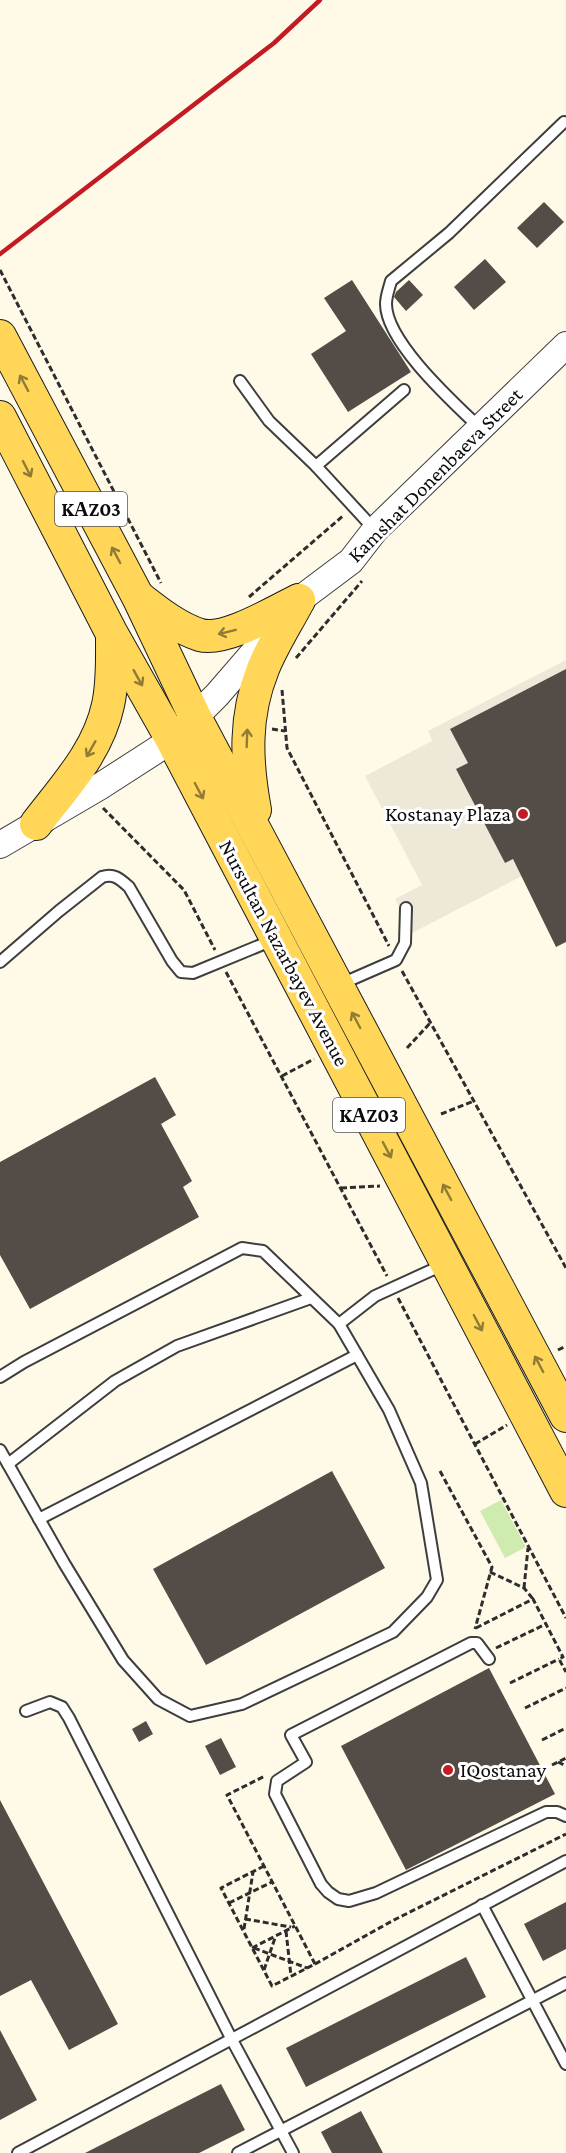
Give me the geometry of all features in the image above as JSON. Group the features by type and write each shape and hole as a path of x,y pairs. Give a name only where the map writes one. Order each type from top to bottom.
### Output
{"main road":[{"name":"KАZ03","path":"0,336 151,593 180,682 195,717 260,838"},
{"name":"Nursultan Nazarbayev Avenue","path":"0,417 111,632 172,740 566,1491"},
{"path":"151,593 172,622 202,635 234,631 299,600"},
{"path":"260,838 248,772 248,725 263,668 299,600"},
{"path":"36,824 93,747 102,728 112,684 111,632"},
{"name":"Nursultan Nazarbayev Avenue","path":"260,838 566,1416"}],"street":[{"name":"Kamshat Donenbaeva Street","path":"0,845 99,787 172,740 299,600 351,561 375,530 566,345"}],"lane":[{"path":"480,428 428,378 403,345 390,320 386,306 391,281 449,233 564,122"},
{"path":"240,381 269,421 316,466 375,530"},
{"path":"316,466 405,390"},
{"path":"0,962 59,910 102,878 110,875 120,879 129,887 172,961 181,972 193,973 277,939"},
{"path":"338,985 396,960 405,943 406,908"},
{"path":"0,1376 242,1248 263,1251 339,1324 388,1410 421,1483 436,1580 427,1597 393,1632 242,1704 190,1716 158,1699 123,1660 0,1449"},
{"path":"339,1324 375,1296 447,1263"},
{"path":"8,1464 115,1381 177,1346 311,1298"},
{"path":"39,1519 357,1355"},
{"path":"491,1654 477,1643 471,1643 291,1735 306,1762 277,1781 275,1794 321,1884 338,1899 349,1901 376,1893 546,1812 557,1812 566,1816"},
{"path":"26,1711 50,1702 62,1707 69,1718 232,2040 293,2153"},
{"path":"18,2153 566,1861"},
{"path":"482,1905 566,2064"},
{"path":"238,2153 252,2150 281,2130 566,1983"}],"path":[{"path":"0,270 151,593"},
{"path":"246,600 354,507"},
{"path":"291,664 367,575"},
{"path":"281,684 287,748 396,960 566,1268"},
{"path":"102,807 184,890 566,1618"},
{"path":"407,1048 431,1022"},
{"path":"282,1076 334,1049"},
{"path":"441,1114 474,1101"},
{"path":"341,1188 406,1185"},
{"path":"475,1444 512,1422"},
{"path":"440,1471 492,1567 475,1629"},
{"path":"524,1588 528,1546"},
{"path":"490,1572 524,1588 533,1599"},
{"path":"491,1654 546,1624"},
{"path":"510,1683 561,1658 566,1672"},
{"path":"525,1708 566,1688"},
{"path":"542,1740 566,1728"},
{"path":"552,1765 566,1758"},
{"path":"558,1762 566,1766"},
{"path":"315,1964 264,1866 221,1888 272,1986 315,1964 392,1921 566,1834"},
{"path":"243,1930 253,1872"},
{"path":"229,1903 272,1882"},
{"path":"245,1919 294,1927"},
{"path":"252,1948 294,1927"},
{"path":"286,1931 291,1976"},
{"path":"264,1970 276,1936"},
{"path":"252,1948 307,1968"}],"green space":[{"path":"501,1500 526,1547 505,1558 480,1511"}],"shaded area":[{"path":"566,660 566,669 450,729 468,763 457,770 505,863 513,859 522,876 412,933 395,899 422,885 365,776 432,741 428,731"}],"building":[{"path":"544,202 564,222 537,248 517,228"},
{"path":"485,259 506,282 474,310 454,287"},
{"path":"352,280 411,372 348,412 311,354 346,331 324,298"},
{"path":"409,280 423,295 406,311 394,297 396,292"},
{"name":"Kostanay Plaza","path":"566,669 566,942 556,947 513,859 505,863 456,769 468,763 450,729"},
{"path":"155,1077 176,1115 161,1124 192,1181 183,1187 199,1217 30,1309 0,1255 0,1162"},
{"path":"332,1471 385,1568 206,1665 153,1569"},
{"name":"IQostanay","path":"489,1668 555,1794 406,1870 341,1746"},
{"path":"146,1721 153,1734 139,1742 132,1729"},
{"path":"221,1738 236,1767 220,1775 205,1746"},
{"path":"0,1800 118,2024 69,2050 31,1980 0,1996"},
{"path":"566,1902 566,1949 543,1961 524,1924"},
{"path":"466,1957 486,1997 306,2087 286,2048"},
{"path":"0,2030 37,2100 0,2120"},
{"path":"221,2084 245,2130 199,2153 85,2153"},
{"path":"361,2111 383,2153 332,2153 321,2132"}],"railway":[{"path":"0,254 274,43 320,0"}],"place":[{"name":"Kostanay Plaza","path":"523,814"},
{"name":"IQostanay","path":"448,1770"}]}
